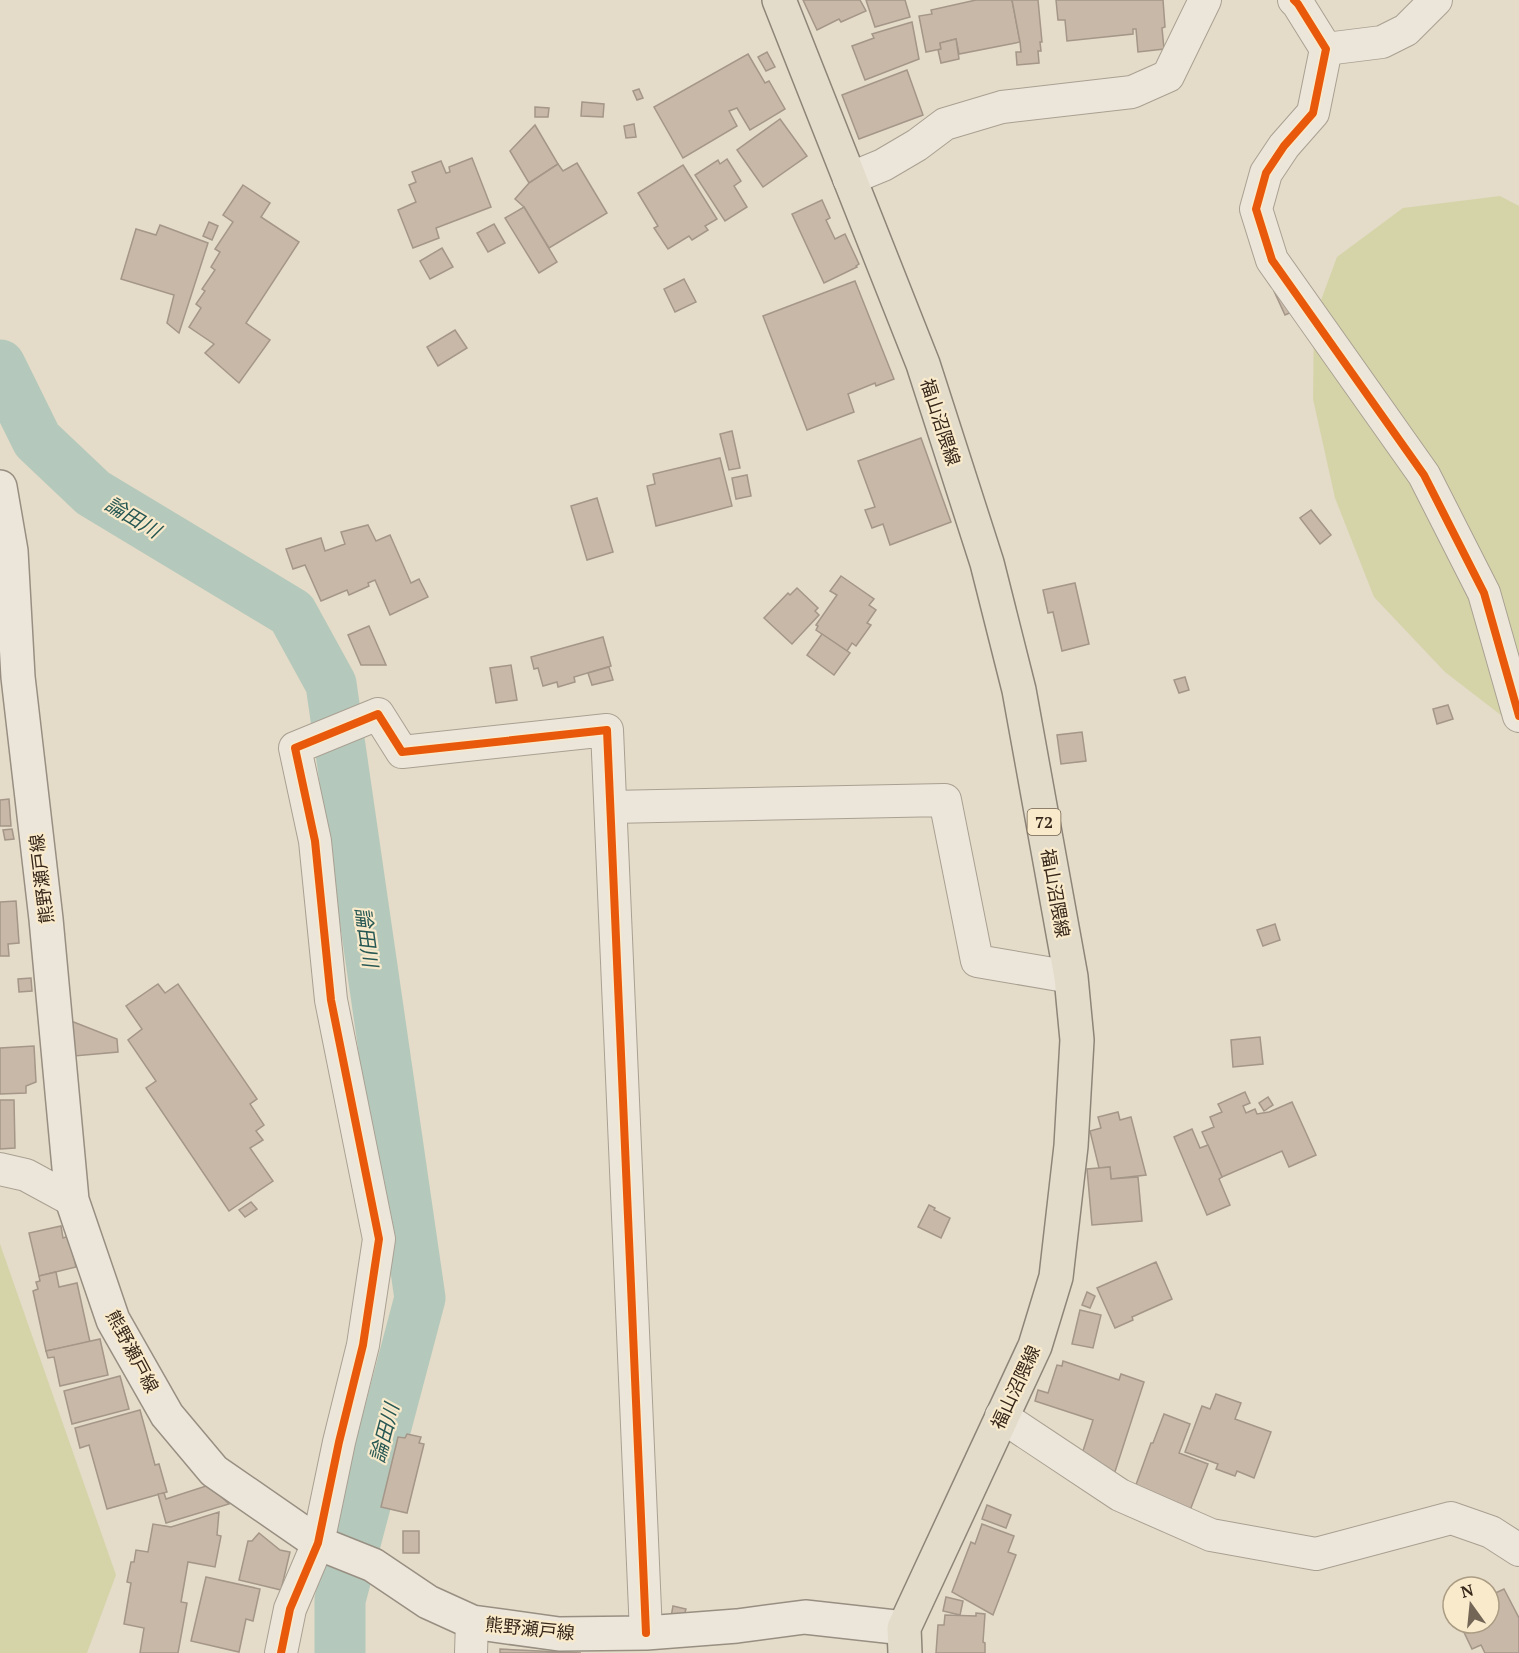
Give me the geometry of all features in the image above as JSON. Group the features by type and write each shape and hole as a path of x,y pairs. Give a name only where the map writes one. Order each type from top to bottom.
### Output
{"main road":[{"name":"福山沼隈線","path":"779,0 923,364 987,563 1019,690 1071,977 1077,1040 1071,1146 1056,1277 1035,1346 1001,1416 905,1641"},
{"name":"熊野瀬戸線","path":"0,487 11,551 18,677 46,920 72,1200 113,1320 167,1414 214,1471 318,1543 373,1565 428,1602 472,1638 646,1633 737,1626 805,1617 905,1641"}],"street":[{"path":"849,179 883,165 945,124 1002,107 1132,92 1168,76 1205,0"},
{"path":"1294,0 1326,49 1313,113 1284,146 1266,173 1256,209 1272,260 1424,475 1484,592 1519,716"},
{"path":"1326,49 1382,42 1406,30 1436,0"},
{"path":"281,1653 290,1609 318,1543 363,1345 379,1239 331,1000 315,841 295,748 378,714 402,752 607,730 646,1633"},
{"path":"611,807 945,800 977,961 1071,977"},
{"path":"0,1169 26,1175 72,1200"},
{"path":"1001,1416 1120,1495 1211,1534 1316,1554 1451,1518 1491,1532 1519,1550"}],"green space":[{"path":"1500,196 1519,206 1519,729 1445,672 1374,597 1335,498 1313,399 1314,319 1337,257 1403,208"},
{"path":"0,1244 116,1575 87,1653 0,1653"}],"building":[{"path":"803,0 860,0 866,11 841,22 839,19 817,30"},
{"path":"866,0 905,0 910,17 875,27"},
{"path":"976,0 1012,0 1020,42 959,54 956,39 940,43 941,49 926,52 919,16 932,14 931,10"},
{"path":"1012,0 1038,0 1042,42 1040,42 1041,51 1038,51 1039,63 1017,65 1016,52 1021,52"},
{"path":"1056,0 1163,0 1164,49 1138,52 1136,29 1133,29 1133,34 1067,41 1065,20 1058,20"},
{"path":"912,22 919,59 865,80 852,46 874,38 872,34"},
{"path":"956,39 959,59 941,63 938,50 941,49 940,43"},
{"path":"767,52 775,67 766,71 758,57"},
{"path":"748,54 765,83 769,81 785,109 750,130 737,108 729,111 737,126 683,158 654,107"},
{"path":"907,70 923,115 859,139 842,95"},
{"path":"639,89 643,98 637,100 633,91"},
{"path":"582,102 604,104 603,117 581,116"},
{"path":"535,107 549,108 548,117 535,117"},
{"path":"780,119 807,156 763,187 737,150"},
{"path":"634,124 636,137 626,138 624,126"},
{"path":"535,125 558,164 529,183 510,151"},
{"path":"472,158 491,207 436,228 439,238 413,248 398,210 416,202 409,185 416,182 412,172 441,161 446,173 450,172 449,167"},
{"path":"727,159 741,181 734,186 747,207 725,221 695,175 718,160 720,164"},
{"path":"577,163 607,213 549,248 524,207 515,199 529,183 558,164 563,171"},
{"path":"683,165 717,219 705,226 708,230 692,240 689,236 668,249 654,228 658,226 638,193"},
{"path":"243,185 270,203 261,217 299,242 246,323 270,340 239,383 205,353 214,344 189,327 201,308 196,304 205,291 202,289 215,270 211,267 220,252 215,249 233,222 223,215"},
{"path":"822,200 830,218 826,220 835,239 845,234 859,264 824,283 792,214"},
{"path":"524,207 557,262 539,273 505,218"},
{"path":"209,222 218,226 212,240 203,236"},
{"path":"494,224 505,243 488,252 477,233"},
{"path":"160,225 208,243 179,333 167,323 174,295 121,279 136,229 156,235"},
{"path":"442,248 453,267 430,279 420,261"},
{"path":"684,279 696,302 675,312 664,289"},
{"path":"855,281 894,379 876,386 875,383 848,394 854,412 807,430 763,316"},
{"path":"1285,285 1296,310 1285,315 1274,291"},
{"path":"455,330 467,348 438,366 427,347"},
{"path":"732,431 740,468 729,470 720,434"},
{"path":"921,438 951,522 890,545 883,524 872,528 865,510 875,507 858,461"},
{"path":"720,458 732,506 656,526 647,486 655,484 653,474"},
{"path":"747,475 751,496 736,499 732,478"},
{"path":"597,498 613,552 587,560 571,506"},
{"path":"1311,510 1331,535 1320,544 1300,518"},
{"path":"368,525 376,541 390,535 411,583 419,579 428,597 390,615 375,580 368,583 369,586 349,595 347,590 321,601 305,565 293,569 286,549 321,538 325,551 345,544 341,532"},
{"path":"841,576 874,599 869,605 876,610 867,623 871,625 856,646 852,643 847,651 816,630 818,626 816,625 837,595 830,591"},
{"path":"1075,583 1089,644 1062,651 1053,612 1048,613 1043,590"},
{"path":"797,588 818,608 815,611 819,615 792,644 764,618 788,593 790,595"},
{"path":"369,626 386,665 361,665 348,635"},
{"path":"822,634 850,653 834,675 807,655"},
{"path":"603,637 611,666 574,677 575,682 558,687 557,682 543,686 538,668 534,669 531,657"},
{"path":"511,665 517,700 496,703 490,668"},
{"path":"609,667 613,680 592,685 588,673"},
{"path":"1185,677 1189,690 1179,693 1174,680"},
{"path":"1448,705 1453,719 1437,724 1433,709"},
{"path":"1082,732 1086,761 1061,764 1057,735"},
{"path":"9,799 11,826 0,826 0,800"},
{"path":"12,829 14,839 5,840 3,830"},
{"path":"16,901 19,943 8,944 9,956 0,956 0,902"},
{"path":"1275,924 1280,940 1263,946 1257,930"},
{"path":"31,978 32,991 19,992 18,979"},
{"path":"158,984 165,993 178,984 257,1099 250,1104 264,1125 256,1131 263,1140 250,1148 273,1181 229,1211 146,1088 156,1081 128,1040 142,1029 126,1006"},
{"path":"71,1021 117,1039 118,1052 74,1056"},
{"path":"1260,1037 1263,1064 1233,1067 1231,1040"},
{"path":"34,1046 36,1082 26,1086 26,1093 0,1094 0,1048"},
{"path":"1245,1092 1250,1103 1243,1106 1246,1113 1255,1109 1257,1114 1269,1112 1292,1102 1316,1155 1289,1167 1282,1151 1222,1177 1202,1132 1214,1127 1210,1117 1222,1112 1218,1104"},
{"path":"1268,1097 1273,1105 1264,1111 1259,1103"},
{"path":"0,1100 14,1100 15,1148 0,1149"},
{"path":"1118,1112 1120,1120 1131,1117 1146,1175 1111,1179 1110,1167 1099,1168 1090,1131 1101,1128 1098,1117"},
{"path":"1192,1129 1200,1148 1208,1145 1222,1177 1219,1179 1230,1205 1207,1215 1174,1137"},
{"path":"1110,1167 1111,1179 1138,1177 1142,1221 1092,1225 1087,1169"},
{"path":"251,1202 257,1209 245,1217 239,1210"},
{"path":"929,1205 950,1218 941,1238 918,1227"},
{"path":"61,1226 63,1238 69,1236 76,1267 39,1276 29,1233"},
{"path":"1156,1262 1172,1299 1132,1317 1133,1320 1115,1328 1097,1288"},
{"path":"56,1272 59,1287 77,1283 90,1342 46,1351 33,1291 38,1289 36,1282 40,1281 39,1276"},
{"path":"1087,1292 1095,1296 1090,1308 1082,1305"},
{"path":"1080,1310 1101,1315 1093,1348 1072,1344"},
{"path":"100,1339 108,1375 60,1386 54,1357 48,1358 46,1351"},
{"path":"1063,1361 1119,1380 1121,1374 1144,1382 1111,1484 1081,1457 1093,1420 1035,1401 1038,1390 1048,1393 1057,1365 1062,1366"},
{"path":"120,1376 129,1409 72,1424 64,1391"},
{"path":"1216,1394 1241,1403 1235,1419 1271,1432 1254,1478 1237,1471 1235,1476 1216,1469 1218,1464 1185,1452 1202,1406 1210,1409"},
{"path":"140,1410 155,1465 159,1464 167,1492 107,1509 89,1445 80,1448 75,1428"},
{"path":"1164,1414 1190,1424 1179,1453 1208,1464 1187,1518 1133,1493"},
{"path":"407,1434 421,1437 419,1443 424,1444 407,1513 381,1507 398,1437 405,1438"},
{"path":"209,1485 229,1504 166,1523 158,1494 164,1493 166,1499"},
{"path":"987,1505 1011,1515 1006,1528 982,1519"},
{"path":"219,1512 217,1535 221,1536 215,1567 188,1562 181,1602 187,1603 178,1653 140,1653 144,1628 124,1624 131,1583 127,1582 136,1550 148,1552 153,1524 171,1527"},
{"path":"982,1524 1014,1536 1008,1552 1016,1555 993,1615 952,1592 971,1542 975,1544"},
{"path":"403,1531 419,1531 419,1553 403,1553"},
{"path":"259,1533 280,1550 290,1552 281,1590 239,1580 248,1541 252,1541"},
{"path":"206,1577 260,1589 253,1621 246,1619 239,1652 191,1641"},
{"path":"1504,1589 1519,1618 1519,1653 1485,1653 1481,1645 1472,1649 1465,1635 1501,1635 1501,1590"},
{"path":"946,1597 963,1601 960,1615 943,1611"},
{"path":"673,1606 686,1609 683,1619 671,1617"},
{"path":"976,1613 985,1614 983,1642 985,1653 936,1653 938,1625 944,1625 945,1615 976,1616"},
{"path":"500,1649 581,1653 500,1653"}],"waterway":[{"name":"論田川","path":"0,365 37,440 93,493 292,613 331,684 420,1298 340,1600 340,1653"}],"cycle path":[{"path":"1294,0 1326,49 1313,113 1284,146 1266,173 1256,209 1272,260 1424,475 1484,593 1519,716"},
{"path":"281,1653 290,1609 318,1543 339,1442 363,1345 379,1239 331,1000 315,841 295,748 378,714 402,752 607,730 646,1633"}]}
